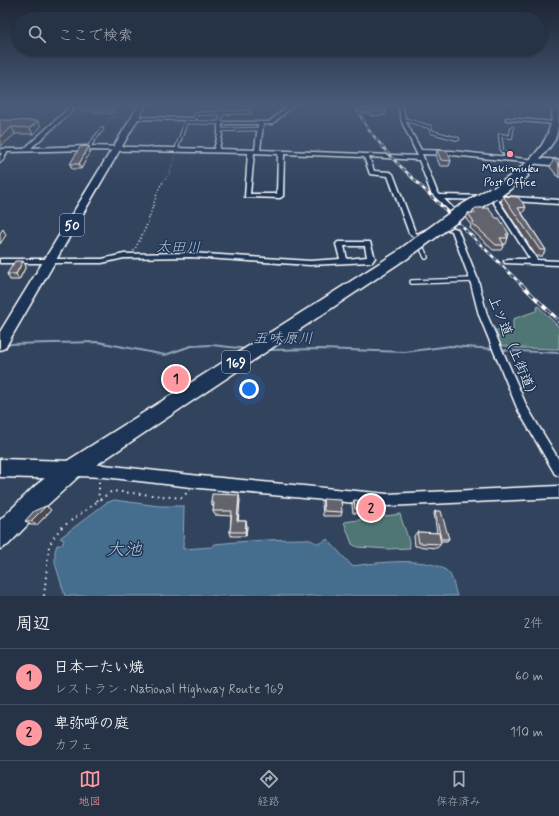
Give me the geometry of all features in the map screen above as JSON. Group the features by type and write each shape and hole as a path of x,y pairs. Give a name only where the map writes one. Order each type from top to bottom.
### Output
{"highway":[{"name":"169","path":"0,537 52,484 71,470 402,255 458,214 493,196 533,161 555,137"}],"main road":[{"name":"50","path":"0,344 127,133"},
{"path":"533,161 559,163"},
{"path":"0,468 71,470"}],"street":[{"path":"26,150 45,133"},
{"path":"216,151 219,133"},
{"path":"259,133 254,151 247,196 280,196 281,152"},
{"path":"410,133 420,155 434,193 460,218"},
{"path":"0,151 88,148 177,151 254,151 366,156 452,153 533,161"},
{"path":"0,160 6,150"},
{"path":"366,156 372,173 390,174 412,233 417,237"},
{"path":"438,197 493,196 559,202"},
{"path":"493,196 535,262"},
{"name":"上ツ道（上街道）","path":"417,237 437,225 455,230 474,280 483,315 523,410 559,470"},
{"path":"0,261 102,261 132,256 191,255 310,263 344,261"},
{"path":"508,261 559,263"},
{"path":"104,471 99,463 102,456 114,442"},
{"path":"71,470 104,471 387,500 559,492"}],"lane":[{"path":"88,148 99,133"},
{"path":"177,151 182,133"},
{"path":"435,133 458,139"},
{"path":"511,133 511,137 500,135 502,151 516,160"},
{"path":"417,237 426,257"},
{"path":"412,282 474,280"}],"path":[{"path":"132,256 146,227 159,188 168,174 177,151"},
{"path":"96,502 99,493 99,480 104,471"},
{"path":"44,596 49,546 61,528 96,502 112,491 181,498 200,482"}],"green space":[{"path":"538,306 559,327 559,349 519,348 499,345 493,330 513,330 513,319 536,311"},
{"path":"400,514 410,548 388,549 357,547 352,544 344,522"}],"water":[{"name":"大池","path":"114,500 159,506 184,506 183,549 212,547 215,544 282,539 308,539 320,543 327,539 352,566 388,562 417,562 441,567 449,573 457,596 65,596 55,563 55,551 57,545 62,545 64,540 60,538 106,503"}],"building":[{"path":"0,133 5,133 0,137"},
{"path":"89,146 79,164 70,164 80,147"},
{"path":"437,150 447,151 451,161 441,160"},
{"path":"554,159 559,159 559,165"},
{"path":"503,196 518,197 526,207 518,208 546,250 540,250"},
{"path":"476,208 488,208 496,218 499,218 509,234 506,234 508,238 500,238 504,245 496,245 472,223 474,222 468,213 476,213 473,210"},
{"path":"15,261 23,261 16,274 7,274"},
{"path":"212,494 239,495 237,521 246,521 245,532 230,532 232,511 213,511 214,503 211,502"},
{"path":"323,499 341,500 342,512 324,511"},
{"path":"354,500 370,501 371,510 355,509"},
{"path":"46,506 31,521 25,521 34,511"},
{"path":"435,511 441,511 449,539 441,539"},
{"path":"417,532 439,533 441,544 419,543"}],"waterway":[{"name":"太田川","path":"119,259 187,257 299,265"},
{"name":"太田川","path":"0,259 44,259"},
{"name":"太田川","path":"57,259 104,259"},
{"name":"五味原川","path":"9,344 98,342 165,355 191,346 212,345 247,349"},
{"name":"五味原川","path":"267,350 320,349 405,352 450,346 494,349"},
{"name":"五味原川","path":"500,350 559,353"}],"railway":[{"path":"371,133 391,157 522,285"},
{"path":"521,284 559,321"}],"place":[{"name":"Makimuku Post Office","path":"510,154"},
{"name":"日本一たい焼","path":"176,379"},
{"name":"卑弥呼の庭","path":"371,508"}]}
